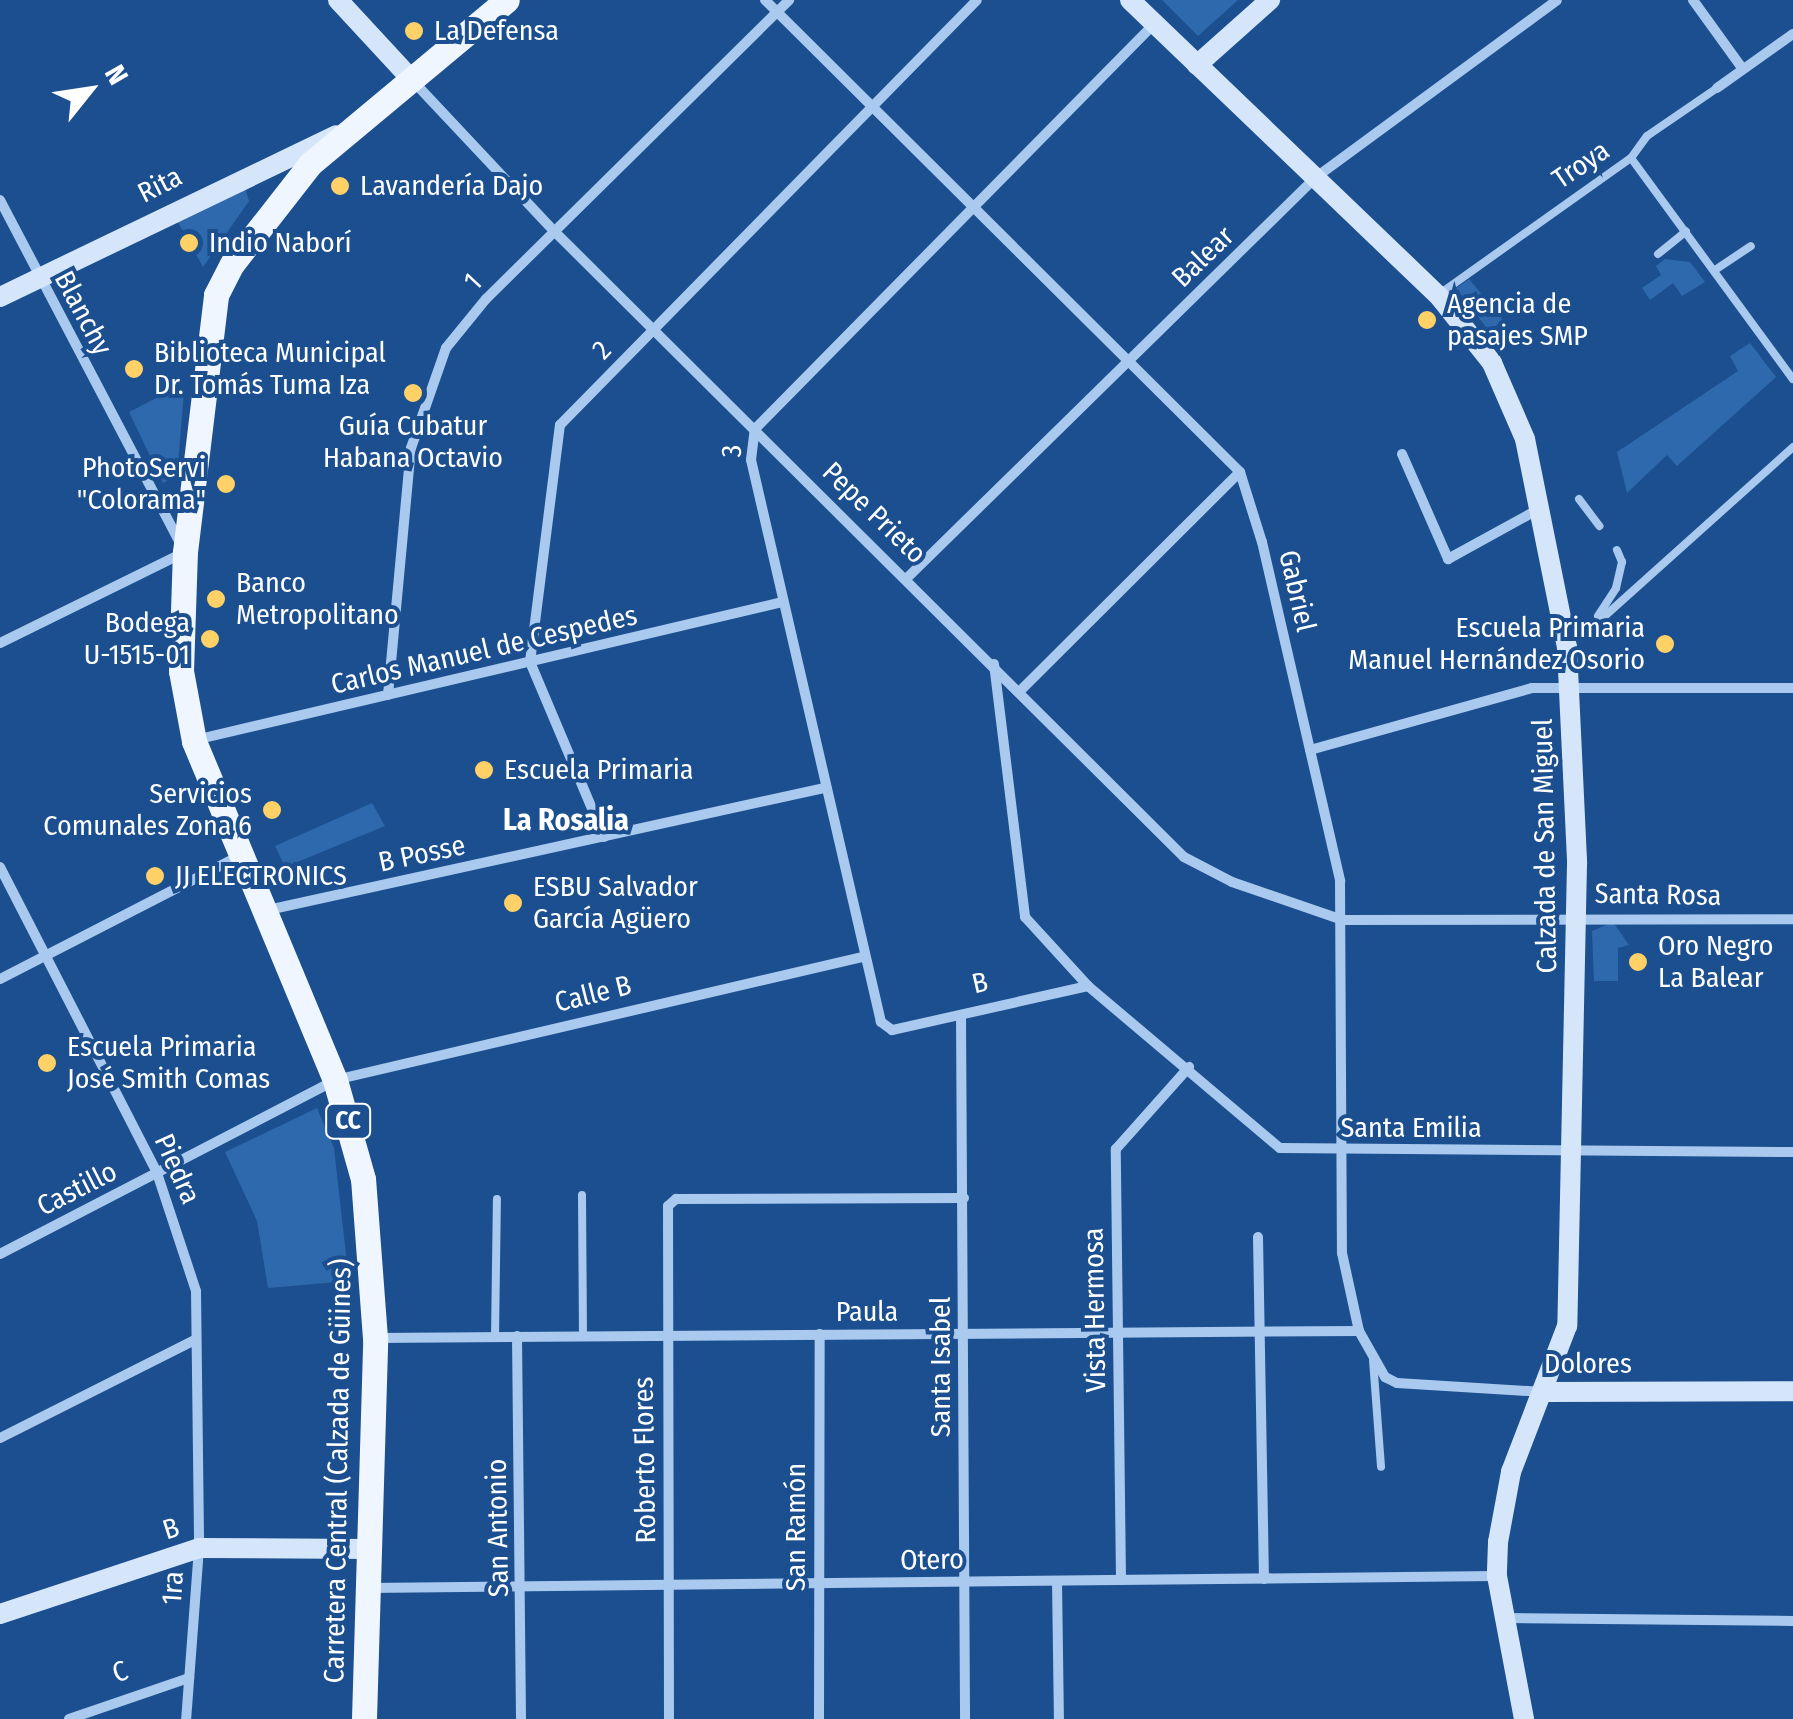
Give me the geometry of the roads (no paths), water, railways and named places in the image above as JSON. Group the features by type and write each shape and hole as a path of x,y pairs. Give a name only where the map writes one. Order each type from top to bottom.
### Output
{"main road":[{"path":"338,0 412,81"},
{"name":"CC","path":"412,81 506,0"},
{"name":"Calzada de San Miguel","path":"1130,0 1438,295 1492,363 1511,400 1540,508 1571,686 1575,916 1572,1149 1567,1326 1546,1392 1510,1474 1497,1576 1524,1719"},
{"path":"1197,65 1270,0"},
{"name":"Carretera Central (Calzada de Güines)","path":"364,1719 374,1338 366,1196 335,1080 194,740 181,671 186,552 216,295 263,217 348,129 412,81"},
{"name":"Rita","path":"0,298 348,129"},
{"name":"Dolores","path":"1546,1392 1793,1391"},
{"name":"B","path":"0,1614 199,1548 368,1549"}],"street":[{"path":"765,0 1240,472 1020,691"},
{"name":"1","path":"388,695 411,448 426,395 446,348 556,232 789,0"},
{"name":"2","path":"530,662 560,425 977,0"},
{"name":"Balear","path":"908,577 1315,178 1557,0"},
{"path":"1693,0 1742,68"},
{"name":"3","path":"885,1027 862,957 751,460 754,428 1154,24"},
{"name":"Troya","path":"1716,88 1793,34"},
{"name":"Pepe Prieto","path":"412,81 556,232 908,577 1184,857 1232,882 1343,920"},
{"name":"Blanchy","path":"0,200 186,552"},
{"path":"1402,454 1448,559 1540,508"},
{"name":"Gabriel","path":"1240,472 1310,750 1343,920 1342,1253 1359,1331 1385,1377"},
{"path":"0,644 186,552"},
{"name":"Carlos Manuel de Cespedes","path":"194,740 783,602"},
{"path":"530,662 604,836"},
{"name":"Santa Emilia","path":"994,664 1025,916 1088,986 1189,1067 1280,1148 1793,1152"},
{"path":"1310,750 1489,698 1571,686 1793,688"},
{"name":"B Posse","path":"265,911 824,788"},
{"path":"0,978 240,856"},
{"name":"Piedra","path":"0,867 158,1173 196,1290 195,1340"},
{"name":"Santa Rosa","path":"1343,920 1575,916 1793,919"},
{"name":"Calle B","path":"335,1080 862,957"},
{"name":"B","path":"885,1027 961,1016 1088,986"},
{"name":"Santa Isabel","path":"961,1016 961,1582 965,1719"},
{"name":"Vista Hermosa","path":"1121,1580 1116,1149 1189,1067"},
{"name":"Castillo","path":"0,1254 335,1080"},
{"name":"Roberto Flores","path":"670,1719 665,1336 671,1201 964,1198"},
{"path":"1258,1237 1264,1579"},
{"name":"Paula","path":"374,1338 1359,1331"},
{"name":"San Ramón","path":"819,1719 820,1334"},
{"name":"San Antonio","path":"517,1336 521,1719"},
{"path":"0,1438 195,1340"},
{"name":"1ra","path":"186,1719 199,1548 195,1340"},
{"name":"Dolores","path":"1385,1377 1420,1386 1546,1392"},
{"name":"Otero","path":"368,1588 1497,1576"},
{"path":"1057,1581 1060,1719"},
{"path":"1506,1618 1793,1621"},
{"name":"C","path":"69,1719 189,1678"}],"lane":[{"name":"Troya","path":"1438,295 1632,158 1647,136 1716,88"},
{"path":"1632,158 1793,379"},
{"path":"1658,254 1686,231"},
{"path":"1715,270 1751,246"},
{"path":"1567,648 1793,447"},
{"path":"1579,499 1599,526"},
{"path":"1587,632 1616,588 1622,562 1617,550"},
{"path":"582,1195 583,1336"},
{"path":"495,1337 497,1200"},
{"path":"1373,1360 1380,1467"}],"place":[{"name":"La Defensa","path":"414,31"},
{"name":"Lavandería Dajo","path":"340,186"},
{"name":"Indio Naborí","path":"189,243"},
{"name":"Agencia de pasajes SMP","path":"1427,320"},
{"name":"Biblioteca Municipal Dr. Tomás Tuma Iza","path":"134,369"},
{"name":"Guía Cubatur Habana Octavio","path":"413,393"},
{"name":"PhotoServi \"Colorama\"","path":"226,484"},
{"name":"Banco Metropolitano","path":"216,599"},
{"name":"Bodega U-1515-01","path":"210,639"},
{"name":"Escuela Primaria Manuel Hernández Osorio","path":"1665,644"},
{"name":"Escuela Primaria","path":"484,770"},
{"name":"Servicios Comunales Zona 6","path":"272,810"},
{"name":"JJ ELECTRONICS","path":"155,876"},
{"name":"ESBU Salvador García Agüero","path":"513,903"},
{"name":"Oro Negro La Balear","path":"1638,962"},
{"name":"Escuela Primaria José Smith Comas","path":"47,1063"}],"district":[{"name":"La Rosalia","path":"566,820"}]}
